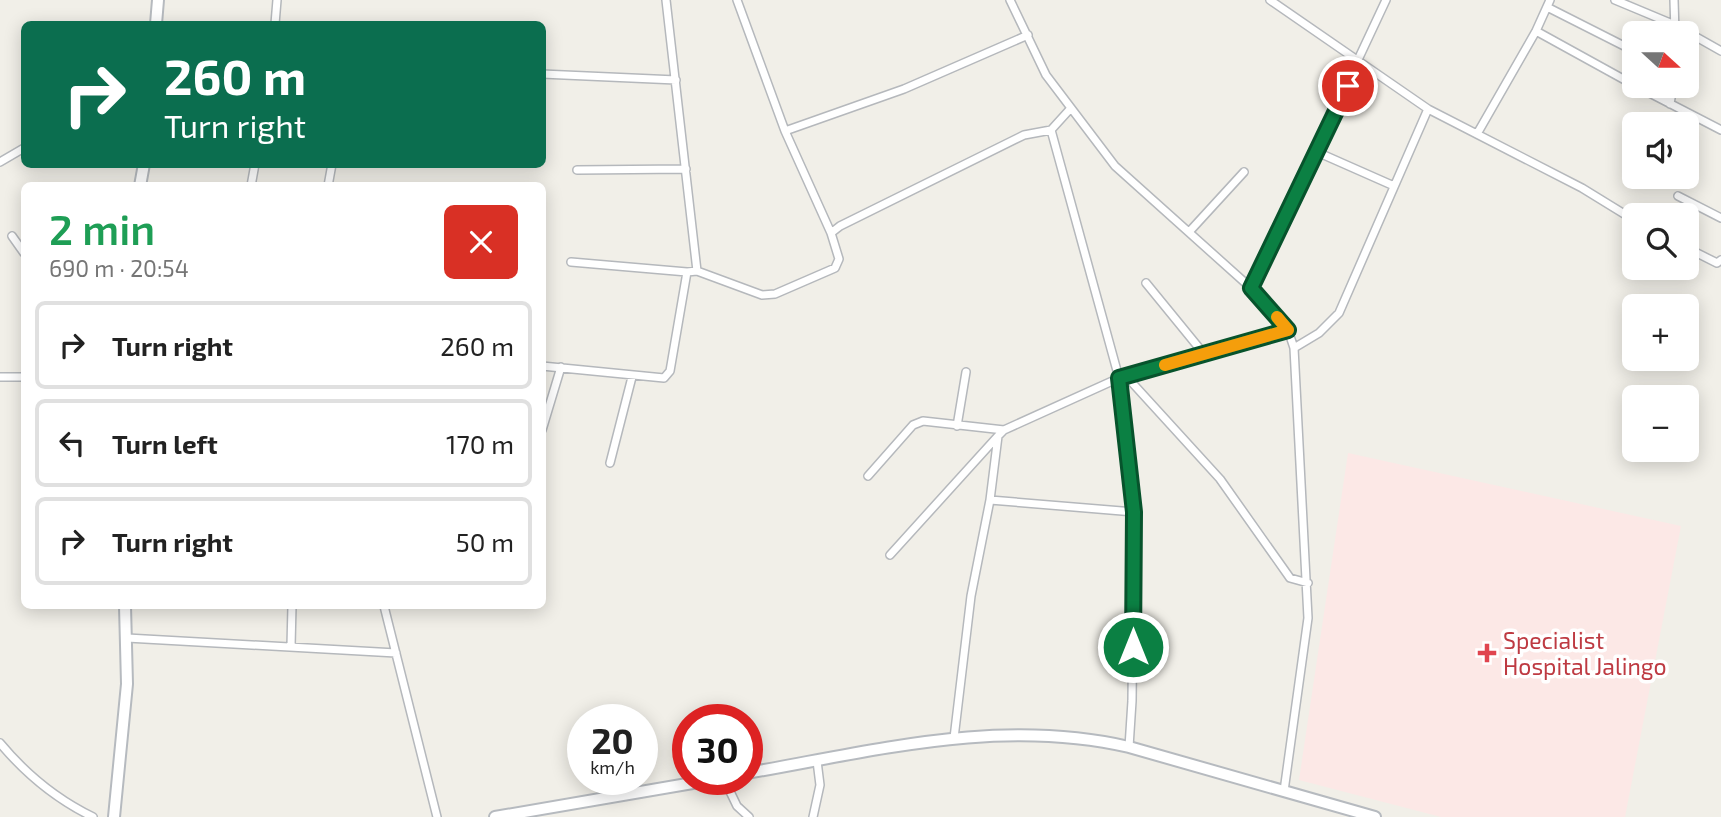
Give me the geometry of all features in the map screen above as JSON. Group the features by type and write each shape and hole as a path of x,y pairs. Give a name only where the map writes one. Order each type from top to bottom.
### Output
{"main road":[{"path":"156,21 158,0"},
{"path":"114,817 127,684 125,609"},
{"path":"763,770 954,738 1032,733 1096,739 1129,747 1375,817"},
{"path":"495,817 672,787"}],"street":[{"path":"275,21 277,0"},
{"path":"666,0 697,271"},
{"path":"571,262 697,271 762,295 775,294 835,268 839,259 831,233 785,131 737,0"},
{"path":"1010,0 1046,75 1115,166 1251,288 1288,330 1294,348 1308,618 1284,791"},
{"path":"1270,0 1429,109 1582,188 1622,213"},
{"path":"1251,288 1360,61 1386,0"},
{"path":"1615,0 1658,21"},
{"path":"1674,0 1675,21"},
{"path":"1477,134 1536,31 1548,4 1622,44"},
{"path":"1536,31 1622,78"},
{"path":"785,131 904,89 1028,35"},
{"path":"1699,40 1721,51"},
{"path":"546,74 676,80"},
{"path":"1659,98 1721,131"},
{"path":"1670,104 1671,98"},
{"path":"831,233 1024,135 1051,130 1071,108"},
{"path":"1294,348 1319,333 1339,313 1429,109"},
{"path":"1051,130 1122,377 1134,512 1129,747"},
{"path":"0,162 21,150"},
{"path":"1317,152 1394,186"},
{"path":"578,170 686,169"},
{"path":"1189,232 1244,172"},
{"path":"1678,196 1721,218"},
{"path":"12,236 21,249"},
{"path":"1699,254 1717,262 1721,260"},
{"path":"546,366 632,377 664,378 670,371 687,272"},
{"path":"1146,283 1204,354"},
{"path":"890,555 1001,433 1122,377 1288,330"},
{"path":"546,417 561,368"},
{"path":"957,426 966,372"},
{"path":"0,377 21,377"},
{"path":"610,463 632,377"},
{"path":"1122,377 1220,479 1290,578 1308,583"},
{"path":"868,476 913,425 923,421 1001,433"},
{"path":"954,738 971,596 1001,433"},
{"path":"990,500 1134,512"},
{"path":"291,646 292,609"},
{"path":"385,609 437,817"},
{"path":"127,638 396,653"},
{"path":"0,743 36,778 93,817"},
{"path":"813,817 820,785 817,761"},
{"path":"732,795 737,806 749,817"}],"shaded area":[{"name":"Specialist Hospital Jalingo","path":"1348,453 1681,526 1625,817 1441,817 1299,780"}],"slow traffic":[{"path":"1165,365 1288,330 1277,317"}],"place":[{"name":"Specialist Hospital Jalingo","path":"1487,653"}],"route":[{"path":"1133,647 1134,512 1119,378 1288,330 1251,288 1348,86"}]}
